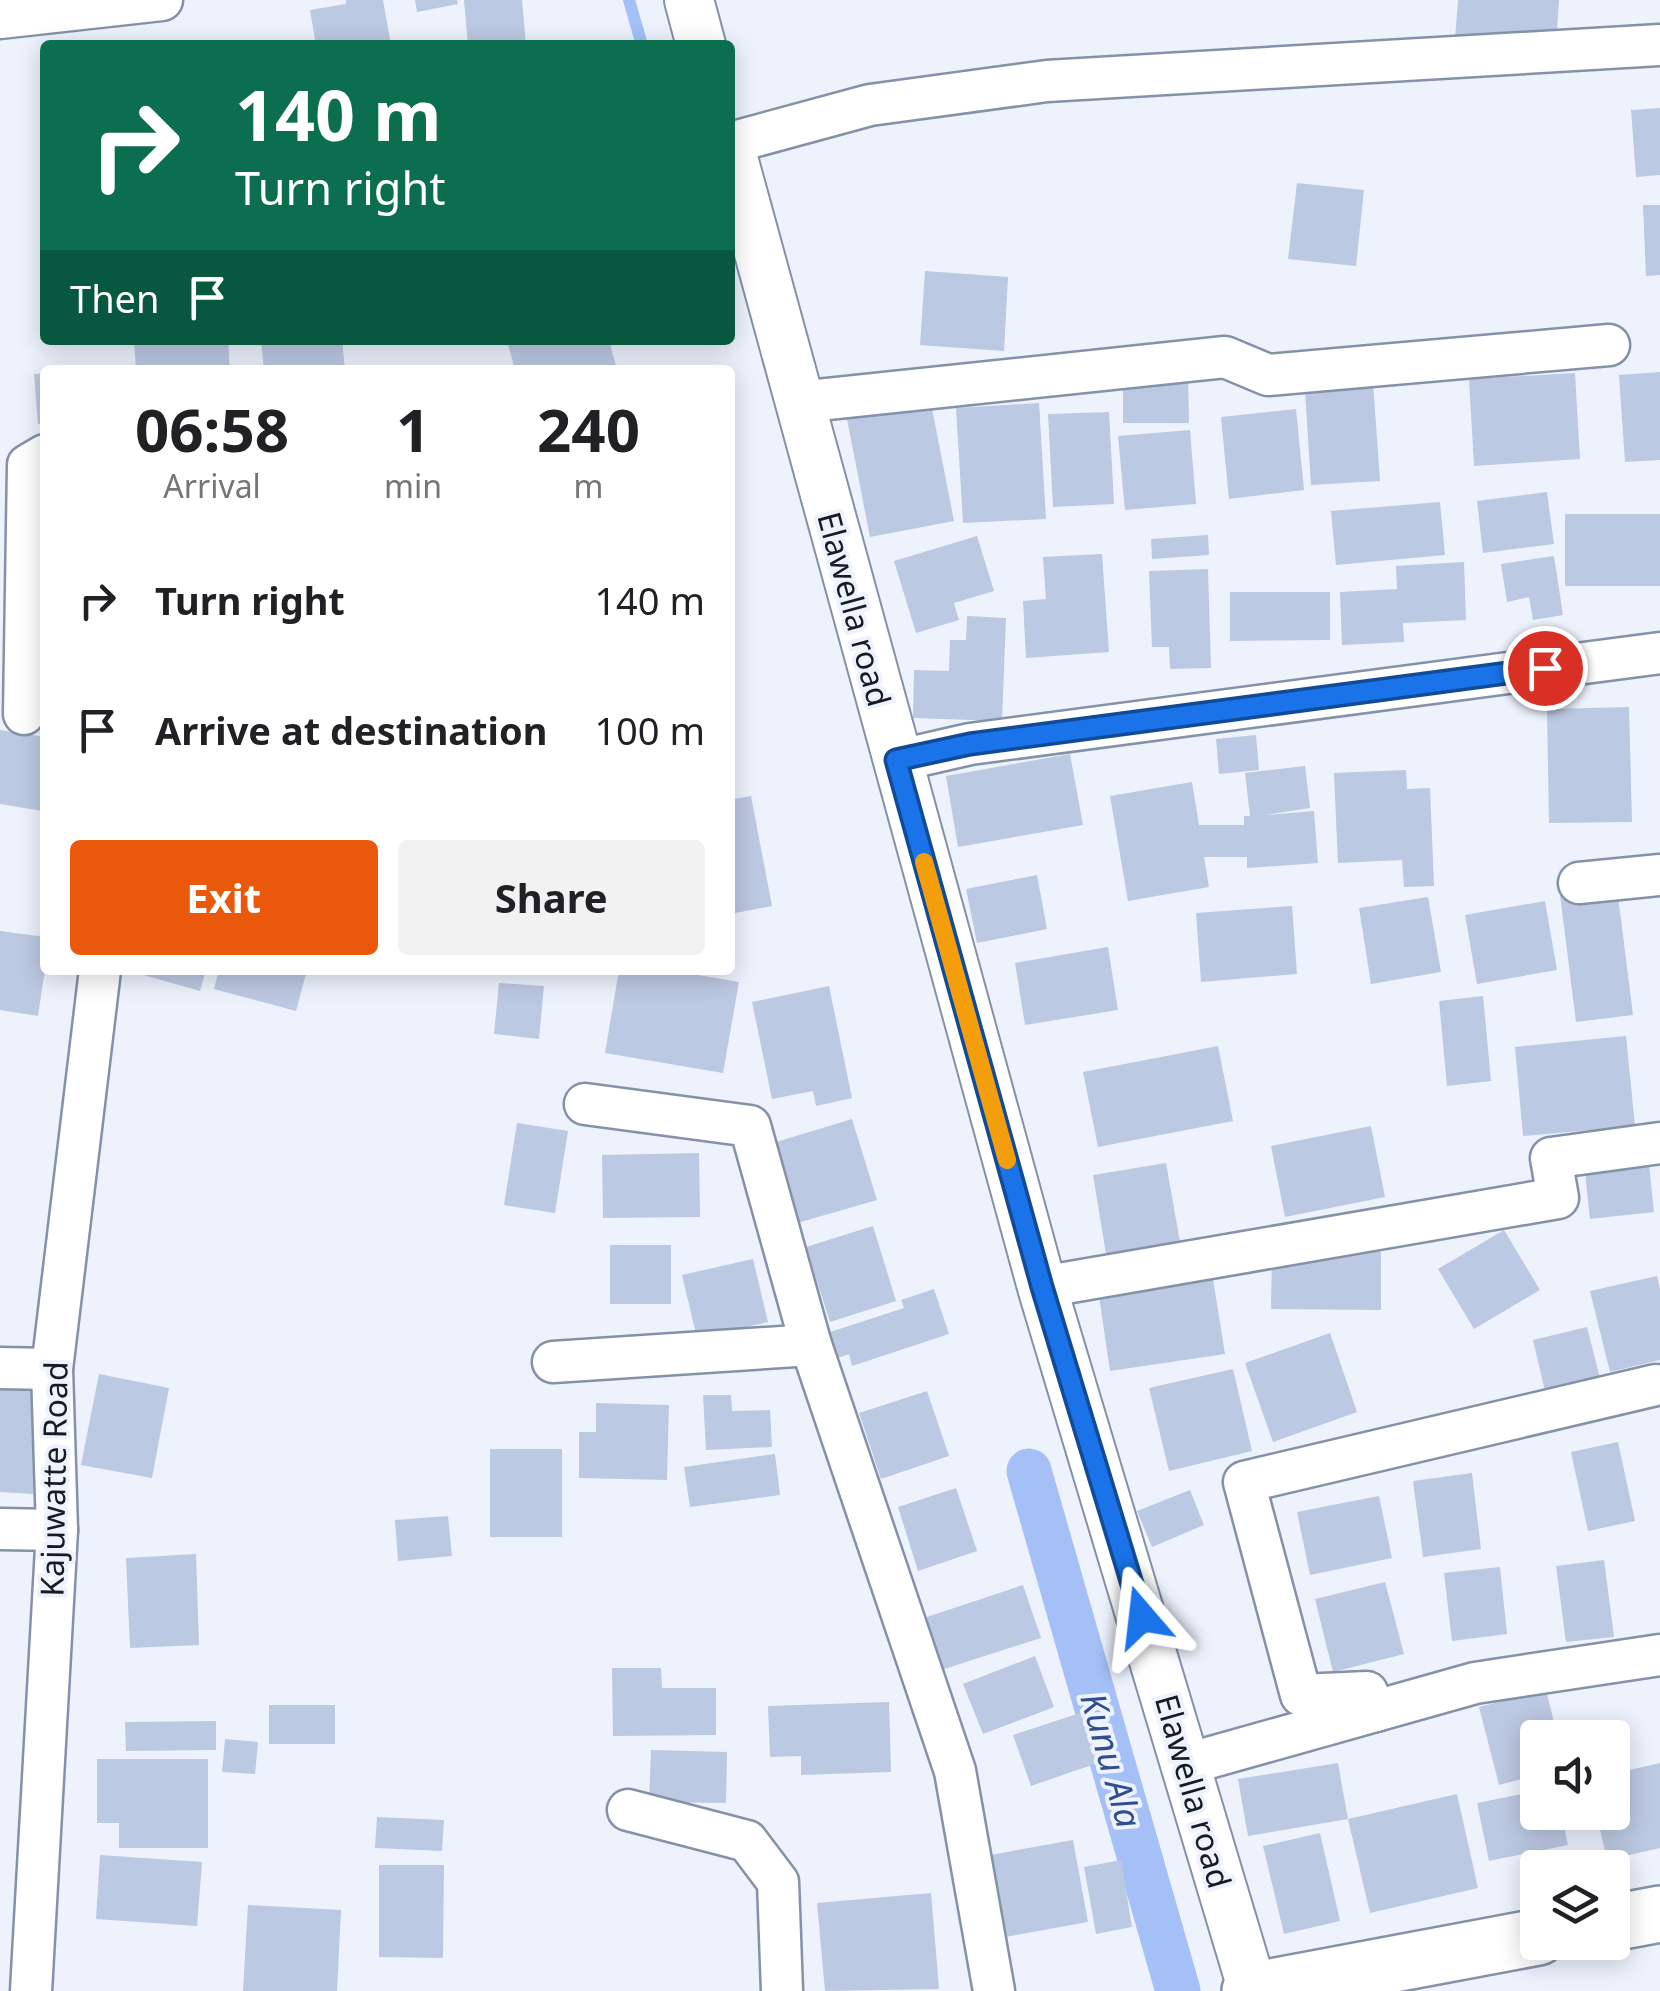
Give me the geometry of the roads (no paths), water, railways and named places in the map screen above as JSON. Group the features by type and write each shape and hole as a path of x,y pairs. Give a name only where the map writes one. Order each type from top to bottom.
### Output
{"main road":[{"path":"1630,1919 1660,1914"},
{"path":"1252,1991 1520,1940"}],"street":[{"path":"0,18 162,0"},
{"path":"689,0 701,40"},
{"path":"735,144 870,105 1047,81 1660,45"},
{"name":"Elawella road","path":"735,164 1042,1287 1188,1764 1252,1991"},
{"path":"799,402 1226,358 1268,375 1610,345"},
{"path":"23,716 28,465 40,458"},
{"path":"896,760 970,744 1660,652"},
{"path":"1579,883 1660,875"},
{"name":"Kajuwatte Road","path":"32,1991 57,1530 52,1368 99,975"},
{"path":"585,1104 750,1126 810,1345 955,1771 994,1991"},
{"path":"1042,1287 1558,1198 1551,1158 1660,1143"},
{"path":"553,1362 810,1345"},
{"path":"0,1368 52,1368"},
{"path":"1376,1711 1367,1692 1301,1695 1244,1482 1659,1391"},
{"path":"0,1529 57,1530"},
{"path":"1188,1764 1475,1683 1660,1656"},
{"path":"628,1810 747,1841 778,1882 782,1991"}],"waterway":[{"path":"629,0 641,40"},
{"name":"Kunu Ala","path":"1029,1471 1178,1991"}]}
